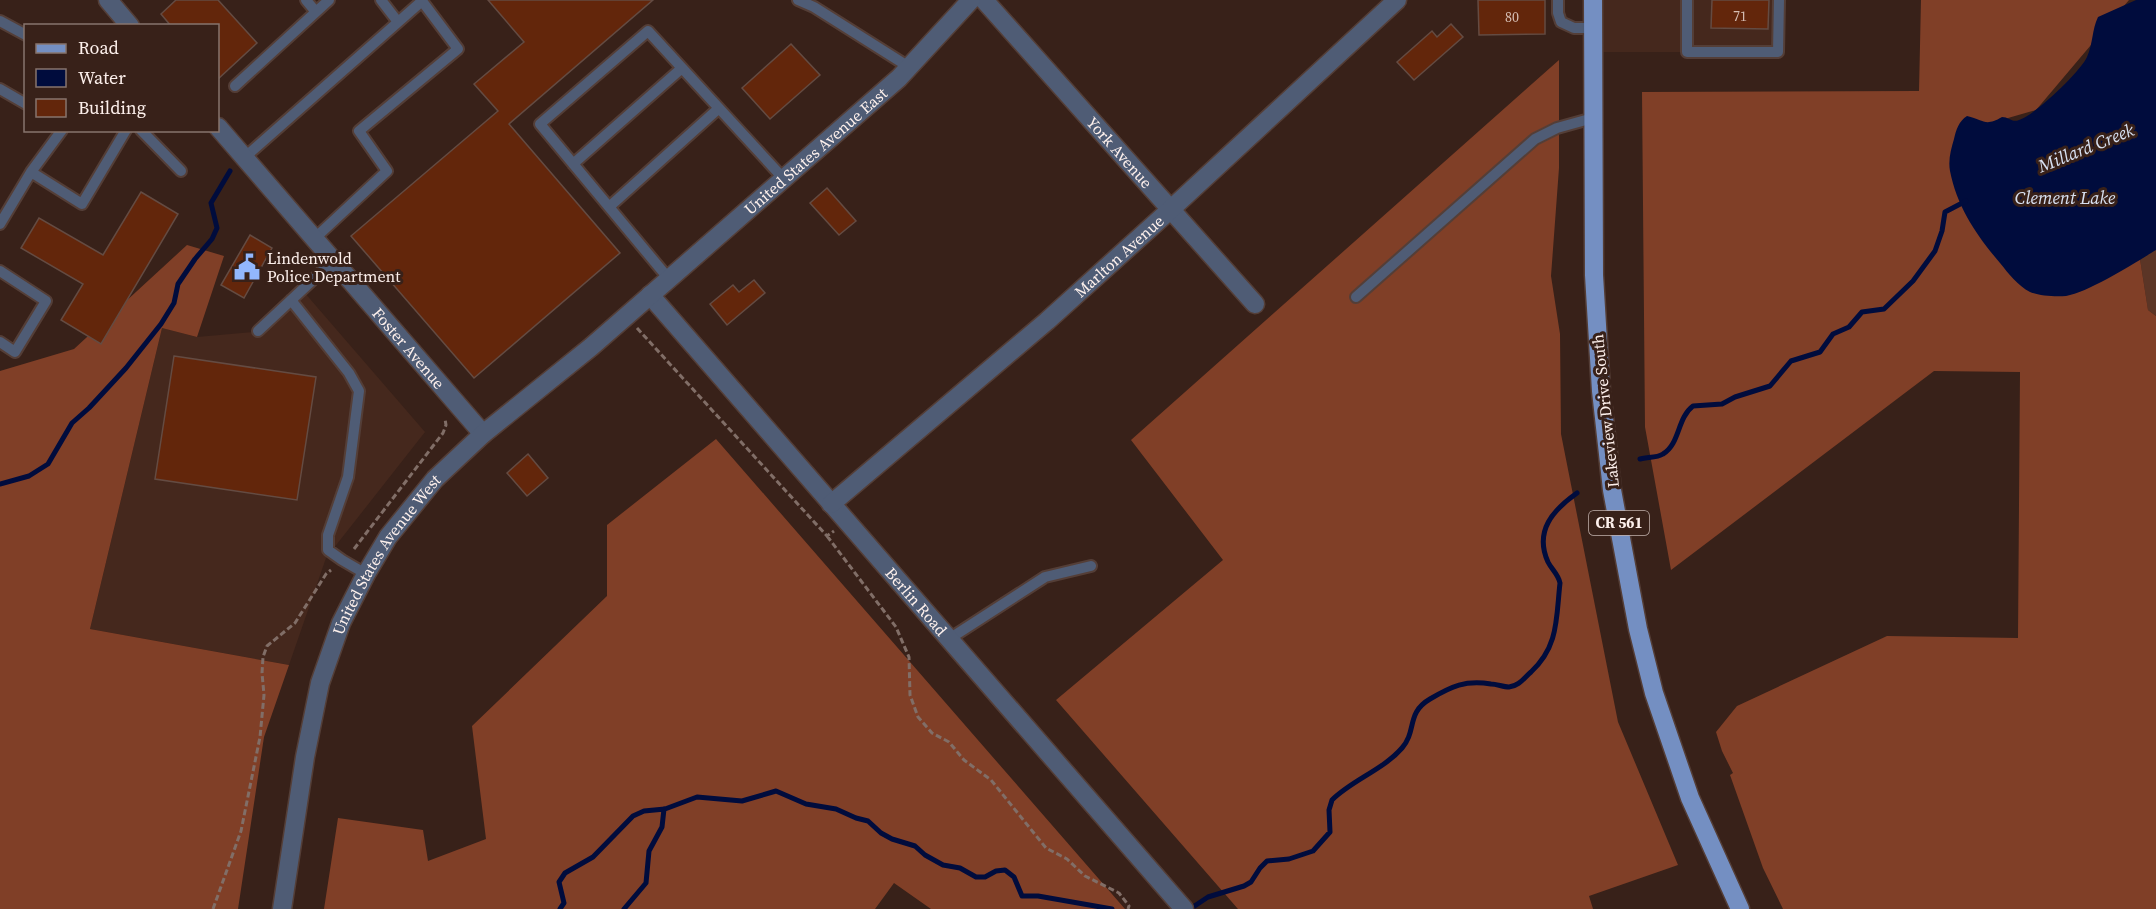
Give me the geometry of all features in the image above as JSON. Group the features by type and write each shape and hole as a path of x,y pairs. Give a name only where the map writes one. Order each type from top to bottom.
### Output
{"main road":[{"name":"Lakeview Drive South","path":"1593,0 1594,287 1600,391 1614,500 1638,629 1654,693 1690,798 1740,909"}],"street":[{"path":"108,0 128,24"},
{"name":"United States Avenue East","path":"650,295 899,78 971,0"},
{"name":"York Avenue","path":"984,0 1255,304"},
{"name":"Marlton Avenue","path":"831,504 1047,321 1397,0"},
{"name":"Foster Avenue","path":"219,128 483,434"},
{"name":"Berlin Road","path":"650,295 1181,905"},
{"name":"United States Avenue West","path":"282,909 305,757 320,683 341,623 388,537 435,478 483,434 650,295"}],"lane":[{"path":"306,0 316,12"},
{"path":"235,86 329,0"},
{"path":"381,0 398,22"},
{"path":"244,158 422,0 458,49 359,131 387,171 314,239"},
{"path":"798,0 814,7 909,67"},
{"path":"1558,0 1560,22 1574,28 1593,28"},
{"path":"1687,0 1687,52 1778,52 1779,0"},
{"path":"0,21 24,34"},
{"path":"669,279 540,124 648,31 784,178"},
{"path":"573,164 682,68"},
{"path":"0,89 24,103"},
{"path":"609,207 718,109"},
{"path":"1356,297 1535,139 1557,128 1593,118"},
{"path":"0,224 31,172 61,132"},
{"path":"31,172 82,204 125,132"},
{"path":"143,132 180,171"},
{"path":"258,331 333,261"},
{"path":"0,271 46,301 15,352 0,342"},
{"path":"291,300 349,373 359,391 348,477 328,535 328,550 366,574"},
{"path":"950,639 1045,576 1091,566"}],"path":[{"path":"626,316 827,536 896,627 909,657 910,694 918,717 932,733 949,742 964,760 991,780 1046,848 1067,859 1085,876 1119,893 1129,907"},
{"path":"827,536 846,521"}],"shaded area":[{"path":"1593,0 1779,0 1778,52 1593,52"},
{"path":"1921,0 2129,0 2036,110 1956,133 2029,291 2140,259 2148,310 2156,316 2156,909 1783,909 1763,868 1730,775 1733,773 1716,732 1737,706 1887,636 2018,638 2020,372 1934,371 1671,570 1645,427 1642,92 1919,91"},
{"path":"1559,60 1559,168 1551,276 1560,334 1561,434 1618,722 1678,865 1589,896 1593,909 1238,909 1056,700 1223,560 1131,440"},
{"path":"2156,243 2156,316 2148,310 2140,259"},
{"path":"187,245 224,256 197,337 162,328 90,629 289,665 264,737 238,909 0,909 0,371 74,349"},
{"path":"304,292 425,432 326,558 289,665 90,629 162,328 197,337 264,331"},
{"path":"716,439 1125,909 931,909 894,883 875,909 324,909 338,818 423,830 428,861 486,839 472,726 607,596 607,525"}],"water":[{"name":"Clement Lake","path":"2136,0 2156,0 2156,250 2112,276 2076,293 2057,296 2030,292 2006,271 1983,242 1963,209 1949,167 1956,132 1960,123 1967,116 1984,122 1992,122 2002,117 2017,121 2026,117 2056,92 2083,64 2089,52 2098,17"}],"building":[{"path":"176,0 218,0 257,43 219,78 219,24 169,24 161,14"},
{"path":"488,0 653,0 509,124 620,253 474,378 351,236 498,111 474,84 524,42"},
{"path":"1478,0 1545,0 1545,34 1479,35"},
{"path":"1712,0 1769,0 1768,29 1711,28"},
{"path":"1451,24 1463,37 1414,80 1397,62 1432,31 1437,37"},
{"path":"791,44 820,75 770,119 742,88"},
{"path":"827,188 856,221 839,235 810,203"},
{"path":"141,192 178,214 101,344 61,320 83,284 21,248 39,218 103,255"},
{"name":"Lindenwold Police Department","path":"250,235 272,248 244,298 221,285"},
{"path":"754,280 765,293 727,325 710,304 733,285 739,292"},
{"path":"174,356 316,377 297,500 155,479"},
{"path":"528,454 548,478 527,496 507,473"}],"waterway":[{"path":"0,484 29,476 48,464 72,423 126,368 161,324 174,303 178,284 212,239 217,228 211,203 230,171"},
{"name":"Millard Creek","path":"1640,459 1658,456 1669,450 1684,417 1693,406 1722,404 1735,397 1770,386 1791,361 1820,352 1833,334 1849,327 1862,312 1884,309 1913,281 1935,251 1942,231 1945,212 1966,201"},
{"name":"Millard Creek","path":"1190,909 1208,897 1251,882 1267,861 1289,859 1313,851 1330,832 1329,810 1332,800 1386,763 1402,748 1407,742 1418,710 1430,699 1452,687 1466,684 1513,686 1531,672 1547,652 1555,631 1558,608 1560,583 1544,551 1545,531 1554,514 1577,493"},
{"name":"Millard Creek","path":"560,909 564,903 559,882 565,873 593,857 633,816 644,811 665,809 697,797 742,801 776,791 806,804 836,809 868,821 892,839 915,846 925,855 943,865 960,868 976,877 985,877 996,871 1005,870 1014,877 1022,896 1038,896 1112,909"},
{"name":"Millard Creek","path":"624,909 646,883 649,851 662,827 664,809"}],"place":[{"name":"Lindenwold Police Department","path":"247,267"}]}
